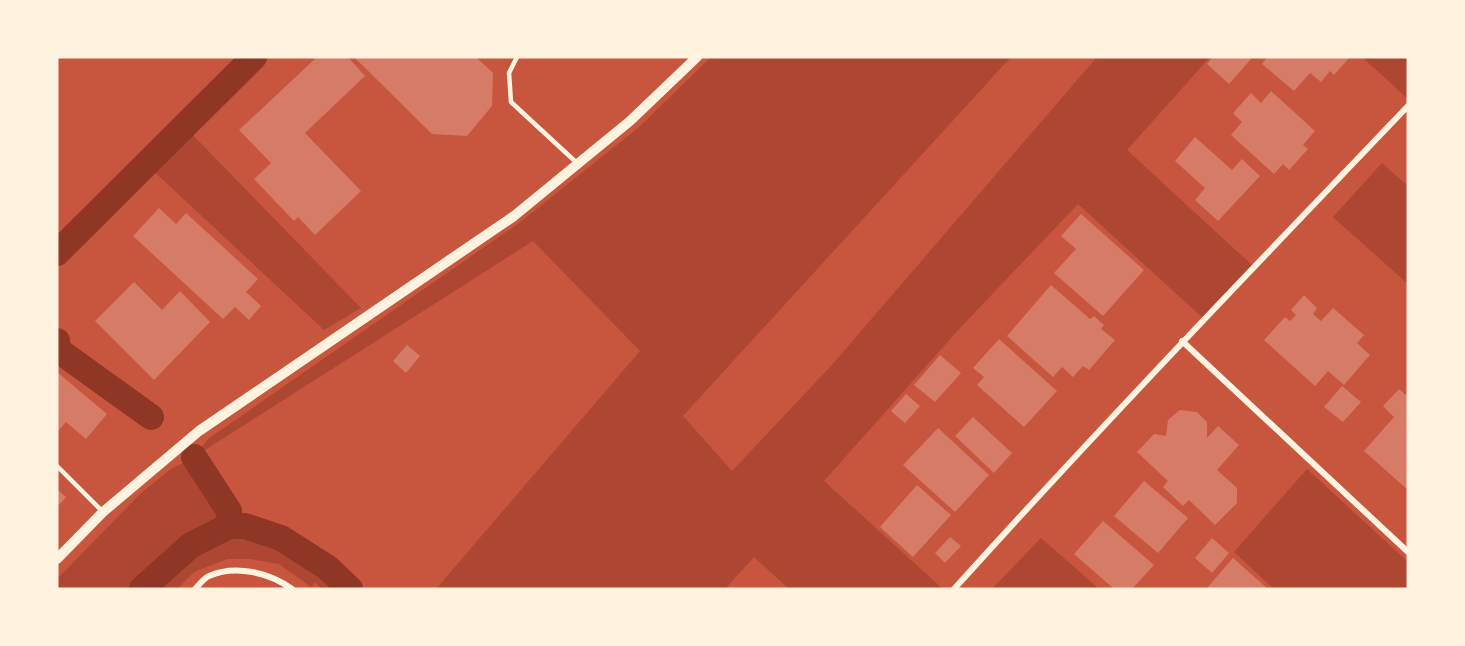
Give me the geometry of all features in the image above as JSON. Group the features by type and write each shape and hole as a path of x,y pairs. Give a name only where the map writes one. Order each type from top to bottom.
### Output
{"street":[{"path":"57,559 103,512 199,431 513,216 630,121 697,57"},
{"path":"954,589 1182,341 1408,106"},
{"path":"1182,341 1408,552"},
{"path":"195,589 208,576 239,570 278,579 292,589"}],"lane":[{"path":"517,57 509,73 511,102 578,164"},
{"path":"57,466 103,512"}],"shaded area":[{"path":"711,57 1011,57 683,416 732,471 831,366 1097,57 1210,57 1127,150 1254,267 1205,320 1078,204 960,328 824,481 943,589 789,589 754,557 725,589 436,589 640,351 533,241 194,457 208,439 519,223 638,128"},
{"path":"1362,57 1408,57 1408,99"},
{"path":"184,126 361,308 324,330 146,164"},
{"path":"1382,163 1408,186 1408,284 1333,217"},
{"path":"194,457 229,511 229,526 263,531 295,546 310,555 350,589 322,589 315,582 311,587 279,564 250,559 227,559 194,572 177,589 57,589 57,579 141,493 171,469"},
{"path":"1307,469 1408,562 1408,589 1274,589 1234,552"},
{"path":"1041,538 1099,589 992,589"}],"building":[{"path":"317,57 348,57 365,76 305,133 361,191 315,235 298,217 294,221 254,179 271,163 239,130"},
{"path":"354,57 476,57 493,73 492,106 467,136 432,134"},
{"path":"1213,57 1252,58 1229,84 1207,64"},
{"path":"1267,57 1350,57 1334,75 1330,71 1321,82 1310,73 1294,91 1262,64"},
{"path":"1271,91 1315,131 1303,145 1308,149 1289,170 1283,164 1274,174 1231,135 1242,122 1233,113 1251,93 1261,103"},
{"path":"1195,137 1232,170 1242,159 1260,176 1218,221 1195,200 1205,188 1175,161"},
{"path":"159,208 176,224 186,213 258,279 246,292 261,306 249,320 235,307 223,319 133,236"},
{"path":"1081,214 1144,270 1103,316 1054,273 1076,249 1061,236"},
{"path":"134,282 162,310 180,291 210,322 154,380 95,321"},
{"path":"1051,285 1090,319 1094,316 1104,325 1101,329 1115,340 1089,370 1083,366 1073,377 1062,367 1053,377 1007,336"},
{"path":"1304,295 1317,308 1313,314 1321,321 1333,308 1364,335 1357,343 1370,355 1344,385 1328,371 1315,386 1264,340 1285,317 1290,321 1296,315 1291,310"},
{"path":"999,339 1057,391 1024,427 977,385 984,377 973,368"},
{"path":"407,345 420,356 406,373 393,361"},
{"path":"940,355 961,373 935,402 914,385"},
{"path":"57,372 107,414 86,439 66,422 57,432"},
{"path":"1342,386 1361,402 1343,422 1324,407"},
{"path":"1399,389 1408,397 1408,490 1364,451 1394,417 1383,406"},
{"path":"906,394 920,406 905,423 891,411"},
{"path":"1180,410 1197,412 1207,422 1207,438 1218,426 1239,445 1217,470 1237,488 1237,503 1215,525 1189,500 1183,506 1163,487 1168,481 1137,452 1154,434 1166,436 1168,420"},
{"path":"973,417 1012,453 994,473 955,436"},
{"path":"938,428 989,475 955,512 903,465"},
{"path":"1144,481 1188,518 1158,553 1114,516"},
{"path":"917,485 951,515 913,557 880,527"},
{"path":"57,489 66,497 57,507"},
{"path":"1103,521 1154,565 1132,589 1114,589 1074,554"},
{"path":"950,537 961,546 945,563 935,553"},
{"path":"1212,538 1229,553 1212,573 1195,558"},
{"path":"1233,558 1268,589 1206,589"}],"waterway":[{"path":"57,253 254,57"},
{"path":"57,341 58,350 151,417"},
{"path":"194,457 229,511 229,526"},
{"path":"142,589 191,545 229,526 245,526 281,538 328,568 350,589"}]}
